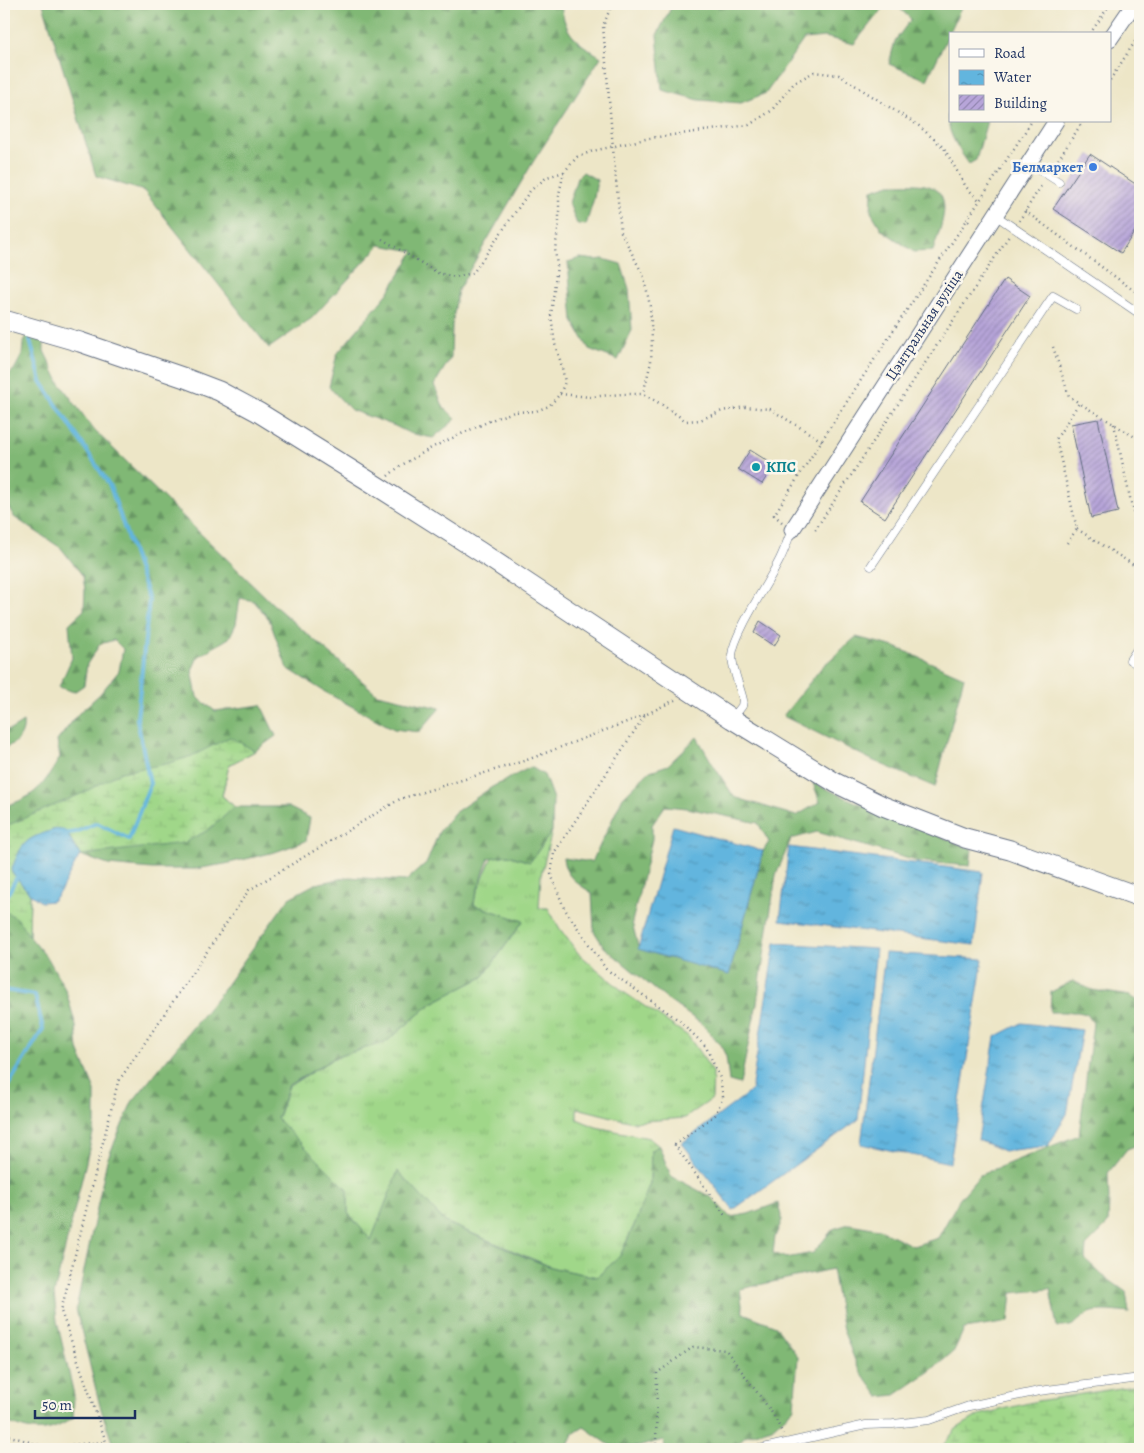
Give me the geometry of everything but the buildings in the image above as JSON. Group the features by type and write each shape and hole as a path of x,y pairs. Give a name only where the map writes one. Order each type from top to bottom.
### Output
{"street":[{"path":"1112,36 1134,4"},
{"name":"Цэнтральная вуліца","path":"792,530 1055,122"},
{"path":"4,320 88,345 185,378 219,391 258,412 377,486 732,719 836,783 883,806 965,838 1010,850 1140,897"}],"lane":[{"path":"1029,163 1059,182"},
{"path":"995,215 1140,314"},
{"path":"872,566 1054,296 1076,309"},
{"path":"732,719 742,706 743,700 734,668 732,656 734,648 742,629 780,558 792,530"},
{"path":"1140,645 1130,660 1140,666"},
{"path":"759,1449 866,1425 929,1420 970,1406 1039,1392 1140,1378"}],"path":[{"path":"612,4 603,26 622,232 644,277 650,306 651,362 643,394"},
{"path":"1091,32 1110,4"},
{"path":"1112,77 1140,34"},
{"path":"377,486 400,466 433,448 496,418 514,412 536,411 549,406 560,394 565,382 555,344 551,315 557,266 555,249 559,194 564,172 577,157 593,151 613,148 650,138 749,126 771,111 794,83 814,72 839,75 919,126 944,148 966,187 980,201"},
{"path":"792,530 774,516 909,305 1031,122"},
{"path":"815,530 1082,122"},
{"path":"382,239 438,273 455,277 473,273 530,191 547,177 564,172"},
{"path":"1025,212 1140,295"},
{"path":"967,220 1003,244"},
{"path":"1053,347 1069,396 1140,440"},
{"path":"560,394 590,397 643,394 686,421 700,420 722,411 744,406 770,409 822,441"},
{"path":"1079,403 1056,439 1077,529 1140,569"},
{"path":"1114,424 1140,544"},
{"path":"1067,543 1077,529"},
{"path":"111,1449 106,1442 61,1311 118,1082 248,890 400,799 527,760 645,716 691,692"},
{"path":"645,716 554,853 551,874 564,908 606,969 680,1021 706,1047 720,1078 723,1097 715,1116 675,1146 726,1217"},
{"path":"656,1449 657,1373 693,1347 726,1350 773,1414 787,1442"},
{"path":"4,1434 45,1447 106,1442"}],"green space":[{"path":"43,4 561,4 565,24 569,31 578,42 601,57 533,162 458,290 452,325 451,357 434,385 443,406 456,419 433,438 409,433 351,410 329,387 337,354 388,293 414,251 380,245 312,318 269,348 144,191 96,176"},
{"path":"673,4 886,4 854,44 825,37 804,39 766,93 741,103 699,100 662,90 657,35"},
{"path":"895,4 963,4 927,80 889,64 895,41 911,19"},
{"path":"948,114 949,122 987,122 976,160 969,164 957,147 951,134 949,127"},
{"path":"583,172 597,180 586,225 577,224 569,203 577,178"},
{"path":"890,184 925,185 935,189 941,195 944,203 944,213 933,251 914,252 882,230 871,212 872,190"},
{"path":"580,258 603,259 621,264 629,289 632,330 618,360 589,349 573,321 568,262"},
{"path":"29,332 44,337 44,351 59,382 94,430 277,608 377,694 440,708 419,732 394,729 325,692 287,668 269,619 254,601 240,598 236,624 229,638 198,657 192,670 197,697 215,711 261,705 276,736 255,751 229,765 222,796 235,807 288,807 310,818 306,841 275,852 225,864 195,869 152,869 108,865 80,855 65,830 11,871 30,894 29,936 49,960 66,991 76,1026 78,1049 95,1091 95,1125 54,1294 57,1321 74,1395 73,1418 64,1424 47,1430 31,1430 4,1421 4,806 24,799 44,782 60,757 57,741 78,714 100,694 119,671 123,649 114,640 100,644 87,664 84,685 74,692 59,687 72,658 69,624 84,610 85,590 83,576 61,548 14,517 4,499 4,378 14,370 22,355 23,344"},
{"path":"856,637 895,647 964,677 935,787 874,761 783,716 822,667"},
{"path":"23,722 23,731 19,738 4,748 4,730 12,729"},
{"path":"230,737 255,751 229,765 222,796 235,807 208,830 184,843 80,855 65,830 11,871 30,894 29,936 17,918 4,911 4,827 83,793 121,772 166,764 192,756"},
{"path":"697,737 734,797 796,816 820,802 813,783 869,808 972,849 970,866 916,861 817,832 791,839 776,875 757,1003 740,1084 729,1081 726,1056 720,1044 702,1024 669,1001 604,947 594,931 592,893 569,875 564,865 563,858 592,862 623,797 650,771 668,765","holes":["665,806 687,808 758,823 769,842 763,851 729,974 638,946 632,922 652,839 652,825"]},
{"path":"531,767 544,775 553,799 552,831 530,862 508,855 489,858 474,905 523,921 483,977 432,1003 386,1042 336,1057 289,1085 277,1119 348,1190 348,1213 371,1240 398,1171 445,1222 554,1268 597,1277 620,1256 650,1183 651,1150 659,1146 671,1176 711,1197 730,1217 748,1214 778,1203 782,1220 775,1237 773,1253 786,1258 813,1253 833,1229 849,1224 879,1229 913,1246 938,1238 959,1200 980,1175 1079,1135 1093,1023 1087,1014 1078,1012 1050,1012 1051,992 1073,981 1092,990 1130,996 1140,1002 1140,1144 1127,1149 1108,1173 1108,1224 1086,1246 1085,1259 1102,1275 1126,1292 1129,1313 1097,1311 1089,1313 1075,1324 1057,1327 1050,1289 1012,1293 1009,1322 964,1329 954,1351 930,1371 895,1395 879,1397 858,1368 843,1330 832,1269 740,1289 743,1313 776,1326 798,1357 794,1408 772,1428 745,1436 733,1449 666,1449 663,1440 638,1447 611,1446 584,1427 573,1434 566,1449 98,1449 112,1442 100,1406 76,1309 107,1160 132,1102 219,995 289,898 315,884 349,877 406,881 427,862 439,832 454,813 492,787"},
{"path":"552,831 541,875 539,908 548,908 560,929 578,953 625,993 688,1036 713,1072 712,1099 685,1118 632,1122 577,1108 577,1119 596,1127 649,1138 659,1146 651,1150 650,1183 620,1256 597,1277 554,1268 445,1222 398,1172 371,1241 348,1213 348,1190 277,1120 289,1086 336,1057 386,1042 432,1003 483,977 523,921 474,905 475,897 492,857 508,855 530,862"},
{"path":"1140,1385 1140,1449 940,1449 956,1429 979,1415 1037,1401"}],"water":[{"path":"673,826 763,851 729,975 638,949"},
{"path":"56,829 65,830 80,855 61,890 52,901 41,902 30,894 11,871 26,842 38,835"},
{"path":"789,847 983,872 974,945 780,920"},
{"path":"775,943 876,949 858,1120 733,1210 682,1143 751,1091"},
{"path":"885,953 983,959 950,1163 861,1144"},
{"path":"1022,1023 1082,1030 1067,1114 1048,1146 1004,1151 978,1140 995,1037"}],"waterway":[{"path":"30,340 41,381 110,486 149,600 137,719 150,784 129,839 97,823 76,832 63,834"},
{"path":"4,901 18,875"},
{"path":"4,990 35,995 43,1029 4,1092"}],"place":[{"name":"Белмаркет","path":"1093,167"},
{"name":"КПС","path":"756,467"}]}
